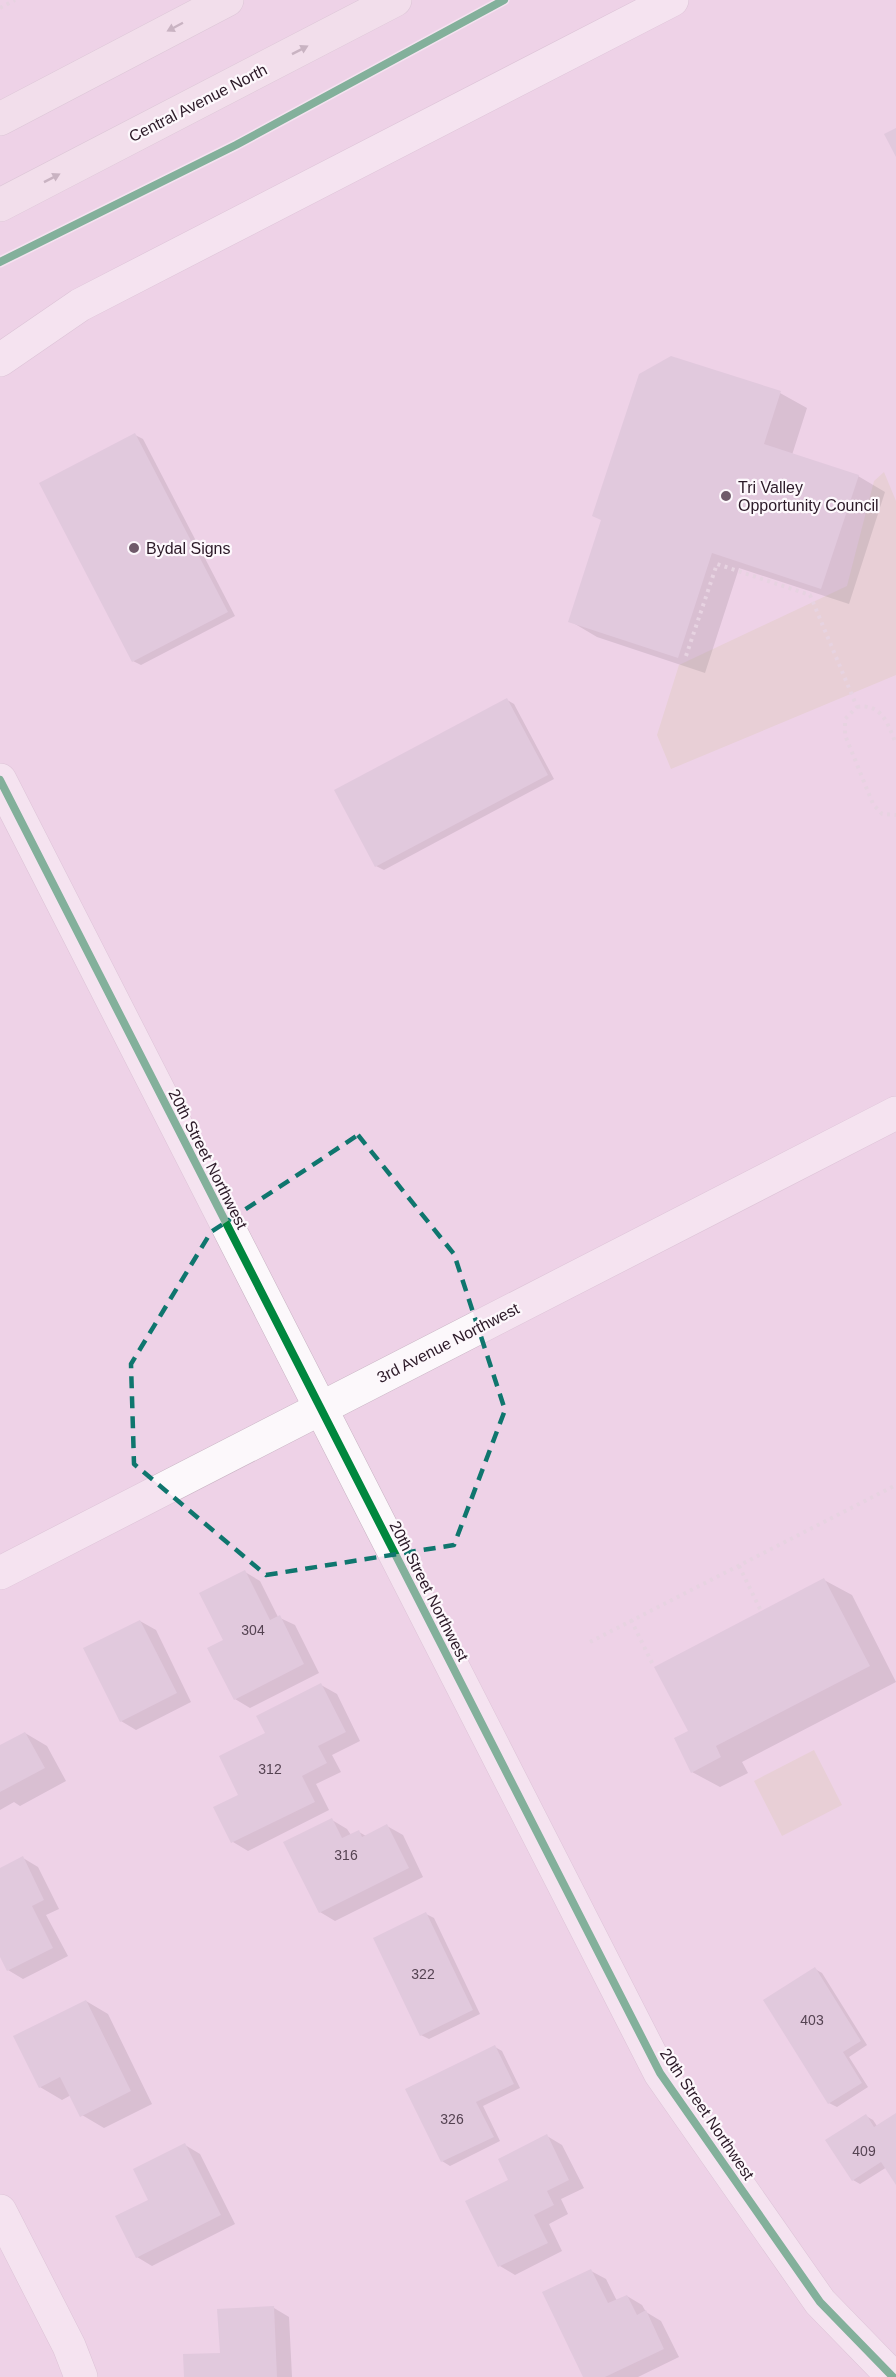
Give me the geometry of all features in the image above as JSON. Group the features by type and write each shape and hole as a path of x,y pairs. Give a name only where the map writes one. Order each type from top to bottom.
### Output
{"main road":[{"path":"0,119 227,0"},
{"name":"Central Avenue North","path":"0,205 395,0"}],"street":[{"path":"0,360 80,305 672,0"},
{"name":"20th Street Northwest","path":"0,780 660,2073 820,2302 894,2377"},
{"name":"3rd Avenue Northwest","path":"0,1573 896,1113"},
{"path":"0,2211 69,2346 81,2377"}],"path":[{"path":"0,8 15,0"},
{"path":"686,656 717,564 810,595 856,707"},
{"path":"896,744 888,723 876,709 865,706 856,707 846,719 845,735 873,804 882,814 896,815"},
{"path":"590,1642 896,1485"},
{"path":"739,1566 761,1611"},
{"path":"631,1620 654,1667"}],"highlighted area":[{"path":"358,1135 454,1254 505,1410 454,1545 266,1575 134,1464 131,1364 211,1232"}],"shaded area":[{"path":"884,472 896,501 896,675 671,769 657,735 679,665 847,586 874,481"},
{"path":"814,1750 842,1805 782,1836 754,1781"}],"building":[{"path":"896,128 896,157 884,134"},
{"name":"Tri Valley Opportunity Council","path":"671,356 781,391 764,444 859,475 821,589 712,553 678,658 568,622 601,520 592,516 639,374"},
{"name":"Bydal Signs","path":"135,433 228,612 132,662 39,483"},
{"path":"507,698 548,775 375,867 334,790"},
{"path":"245,1570 270,1620 280,1615 304,1664 234,1700 207,1648 223,1640 199,1593"},
{"path":"824,1578 870,1666 716,1746 721,1757 691,1773 674,1738 688,1731 654,1667"},
{"path":"140,1620 177,1693 120,1722 83,1648"},
{"path":"321,1683 346,1732 318,1746 327,1763 302,1776 315,1802 231,1843 213,1807 238,1795 219,1756 265,1733 256,1716"},
{"path":"25,1732 45,1768 0,1792 0,1745"},
{"path":"332,1818 342,1838 359,1830 362,1837 387,1824 409,1868 319,1913 283,1842"},
{"path":"23,1856 44,1900 32,1906 53,1948 7,1971 0,1957 0,1868"},
{"path":"426,1912 473,2010 420,2036 373,1938"},
{"path":"815,1967 861,2041 843,2052 862,2083 828,2104 763,2000"},
{"path":"86,2000 131,2091 80,2117 60,2077 39,2088 13,2036"},
{"path":"495,2045 514,2084 476,2102 494,2137 441,2162 405,2089"},
{"path":"896,2113 896,2185 881,2162 852,2181 825,2140 866,2114 874,2127"},
{"path":"547,2134 569,2180 547,2191 554,2205 534,2215 548,2243 498,2267 465,2201 508,2180 498,2159"},
{"path":"185,2143 221,2215 136,2258 115,2216 148,2200 133,2169"},
{"path":"591,2269 608,2303 627,2295 637,2315 646,2310 664,2349 605,2377 583,2377 542,2292"},
{"path":"274,2306 277,2377 184,2377 183,2354 220,2353 217,2309"}],"cycle path":[{"path":"0,262 236,145 504,0"},
{"path":"0,780 660,2073 820,2302 893,2377"}],"place":[{"name":"Tri Valley Opportunity Council","path":"726,496"},
{"name":"Bydal Signs","path":"134,548"}]}
